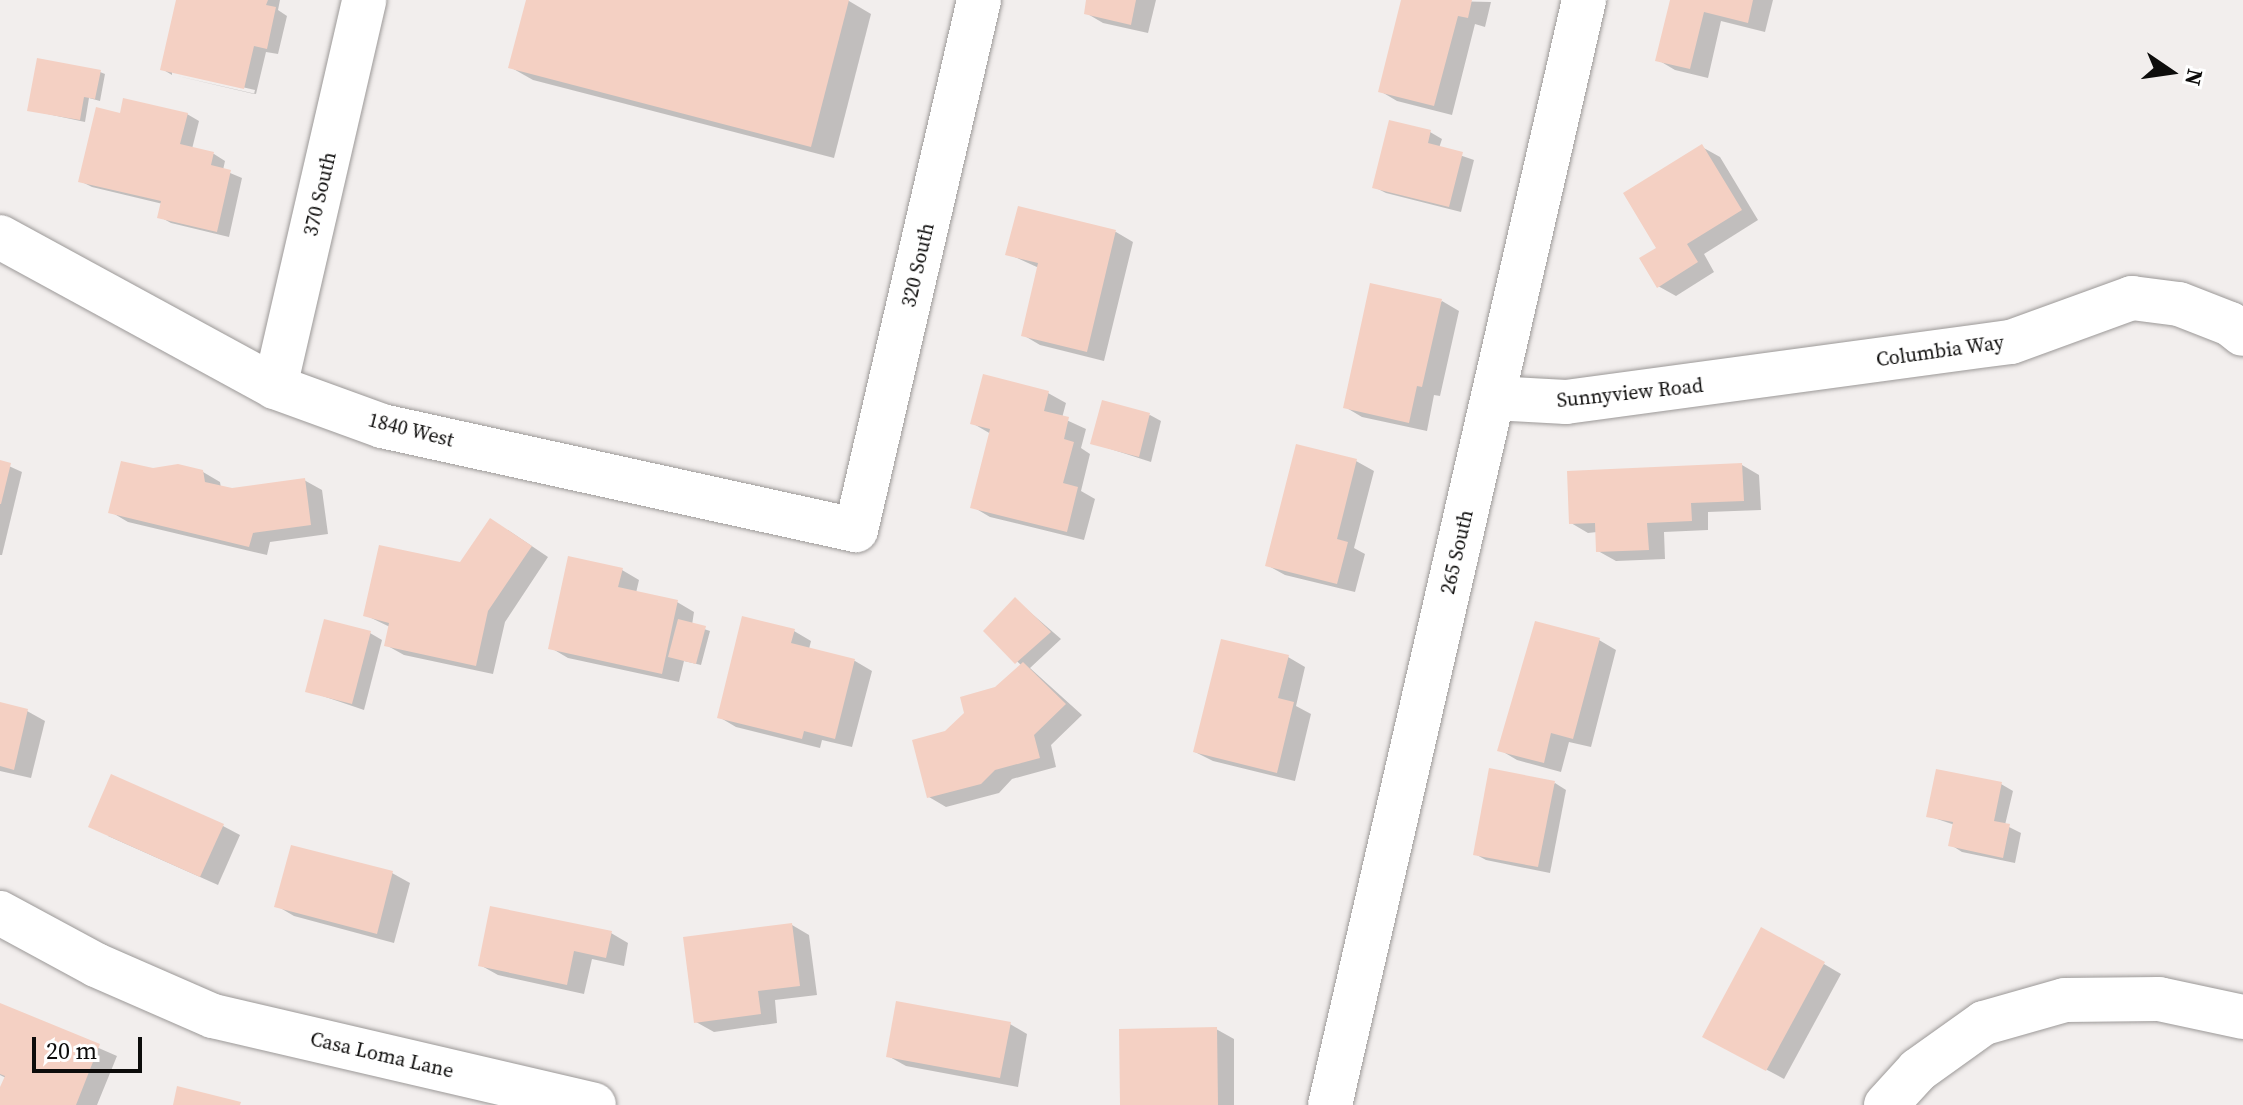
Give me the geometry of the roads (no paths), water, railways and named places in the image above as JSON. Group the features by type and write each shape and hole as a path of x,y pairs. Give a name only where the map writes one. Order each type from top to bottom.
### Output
{"street":[{"name":"370 South","path":"275,387 364,0"},
{"name":"320 South","path":"856,530 979,0"},
{"name":"265 South","path":"1330,1105 1584,0"},
{"name":"1840 West","path":"0,237 275,387 382,426 856,530"},
{"name":"Columbia Way","path":"1768,377 2011,342 2132,298 2179,304 2230,324 2243,334"},
{"name":"Sunnyview Road","path":"1493,398 1566,402 1768,377"},
{"name":"Casa Loma Lane","path":"0,913 96,965 213,1016 594,1105"},
{"path":"1886,1105 1918,1070 1984,1023 2065,1000 2159,999 2243,1017"}]}
